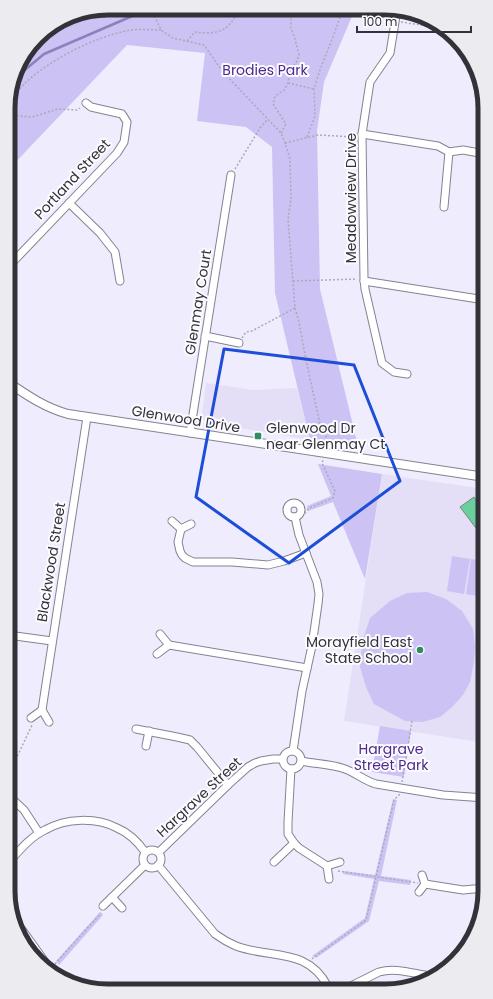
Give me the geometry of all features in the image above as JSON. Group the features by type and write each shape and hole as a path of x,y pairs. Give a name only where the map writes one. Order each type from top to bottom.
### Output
{"street":[{"name":"Meadowview Drive","path":"396,16 390,53 370,82 362,136 364,280 382,363 394,372 407,374"},
{"name":"Portland Street","path":"15,260 117,154 124,142 128,122 122,114 91,107 86,103"},
{"path":"362,136 438,146 449,152 463,150 478,153"},
{"path":"444,207 449,152"},
{"name":"Glenmay Court","path":"190,433 231,175"},
{"path":"69,203 100,233 114,252 120,281"},
{"path":"364,280 478,299"},
{"path":"205,336 239,343"},
{"name":"Glenwood Drive","path":"15,387 38,402 68,414 478,474"},
{"name":"Blackwood Street","path":"42,710 87,417"},
{"path":"293,751 319,594 317,582 299,535 298,514"},
{"path":"172,521 181,529"},
{"path":"181,529 191,524"},
{"path":"181,529 178,542 180,551 185,558 193,562 232,562 268,565 306,553"},
{"path":"160,634 169,645 307,668"},
{"path":"15,635 52,641"},
{"path":"157,654 169,645"},
{"path":"31,718 42,710 49,722"},
{"path":"136,729 190,740 228,785"},
{"path":"146,746 149,731"},
{"path":"293,751 301,758 301,762 296,768 291,769 285,767 282,759 287,752 293,751"},
{"name":"Hargrave Street","path":"159,852 243,772 255,763 282,759"},
{"path":"301,762 339,767 376,784 443,795 478,798"},
{"path":"291,769 288,834 299,848 327,866 329,879"},
{"path":"15,802 24,810 39,833"},
{"name":"Hargrave Street","path":"15,856 39,833 63,823 74,821 96,822 117,828 127,833 145,852"},
{"path":"274,862 294,843"},
{"path":"148,850 159,852 161,858 158,866 150,868 145,865 142,860 145,852 148,850"},
{"path":"327,866 340,862"},
{"path":"103,906 145,865"},
{"path":"158,866 215,934 237,946 292,957 302,961 316,971 326,984"},
{"path":"422,875 425,884"},
{"path":"425,884 463,890 478,889"},
{"path":"419,892 425,884"},
{"path":"112,897 122,908"},
{"path":"355,984 384,970 396,970 422,976"}],"path":[{"path":"155,15 161,30 173,38 204,45 223,72 281,133 285,143 290,158 291,200 288,220 295,308 320,424 326,433 325,446"},
{"path":"187,41 195,32 215,32 224,29 237,15"},
{"path":"281,133 286,124 273,104 275,96 284,90 288,83 290,70 296,63 299,55 291,28 291,15"},
{"path":"307,138 315,116 314,89 340,15"},
{"path":"395,21 428,26"},
{"path":"16,93 26,83 52,63 82,46 111,35 131,30 161,30"},
{"path":"288,83 314,89"},
{"path":"15,115 32,117 58,109 78,110 86,103"},
{"path":"231,175 260,128 268,119"},
{"path":"285,143 318,135 362,136"},
{"path":"293,281 364,280"},
{"path":"239,343 246,332 252,331 295,308"},
{"path":"298,514 305,513 309,508 333,498 334,491 322,463 323,460"},
{"path":"15,762 33,723 31,718"},
{"path":"402,784 412,721"},
{"path":"312,961 313,958 366,920 394,800 400,793"},
{"path":"327,866 336,870 425,884"},
{"path":"53,966 103,910 103,906"}],"highlighted area":[{"path":"224,349 354,365 400,481 289,563 196,497"}],"shaded area":[{"path":"206,383 253,390 297,388 310,440 206,422 202,415"},
{"name":"Morayfield East State School","path":"382,474 478,488 478,742 344,721"}],"green space":[{"name":"Brodies Park","path":"108,15 353,15 324,82 317,131 320,289 358,446 310,440 275,293 272,147 246,127 197,121 205,53 127,45 15,163 15,102 22,72 34,51 42,42 61,27 84,18"},
{"path":"318,464 382,474 365,579 333,502 308,511 307,506 331,496"},
{"path":"452,556 470,559 464,594 447,591"},
{"path":"471,559 478,560 478,596 466,594"},
{"path":"427,592 446,599 462,611 473,629 475,646 474,662 470,682 463,695 452,707 440,717 423,722 405,721 374,704 366,687 360,667 362,642 370,618 390,601 407,593"},
{"name":"Hargrave Street Park","path":"380,726 411,731 404,777 372,772"},
{"path":"393,799 397,800 381,876 411,880 410,885 379,881 369,921 316,958 312,956 365,918 374,879 343,874 344,871 375,875"},
{"path":"100,912 103,915 59,965 56,961"}],"building":[{"path":"474,497 478,502 478,531 460,507"}],"waterway":[{"path":"22,72 44,54 135,15"}],"place":[{"name":"Glenwood Dr near Glenmay Ct","path":"258,436"},
{"name":"Morayfield East State School","path":"420,650"}]}
